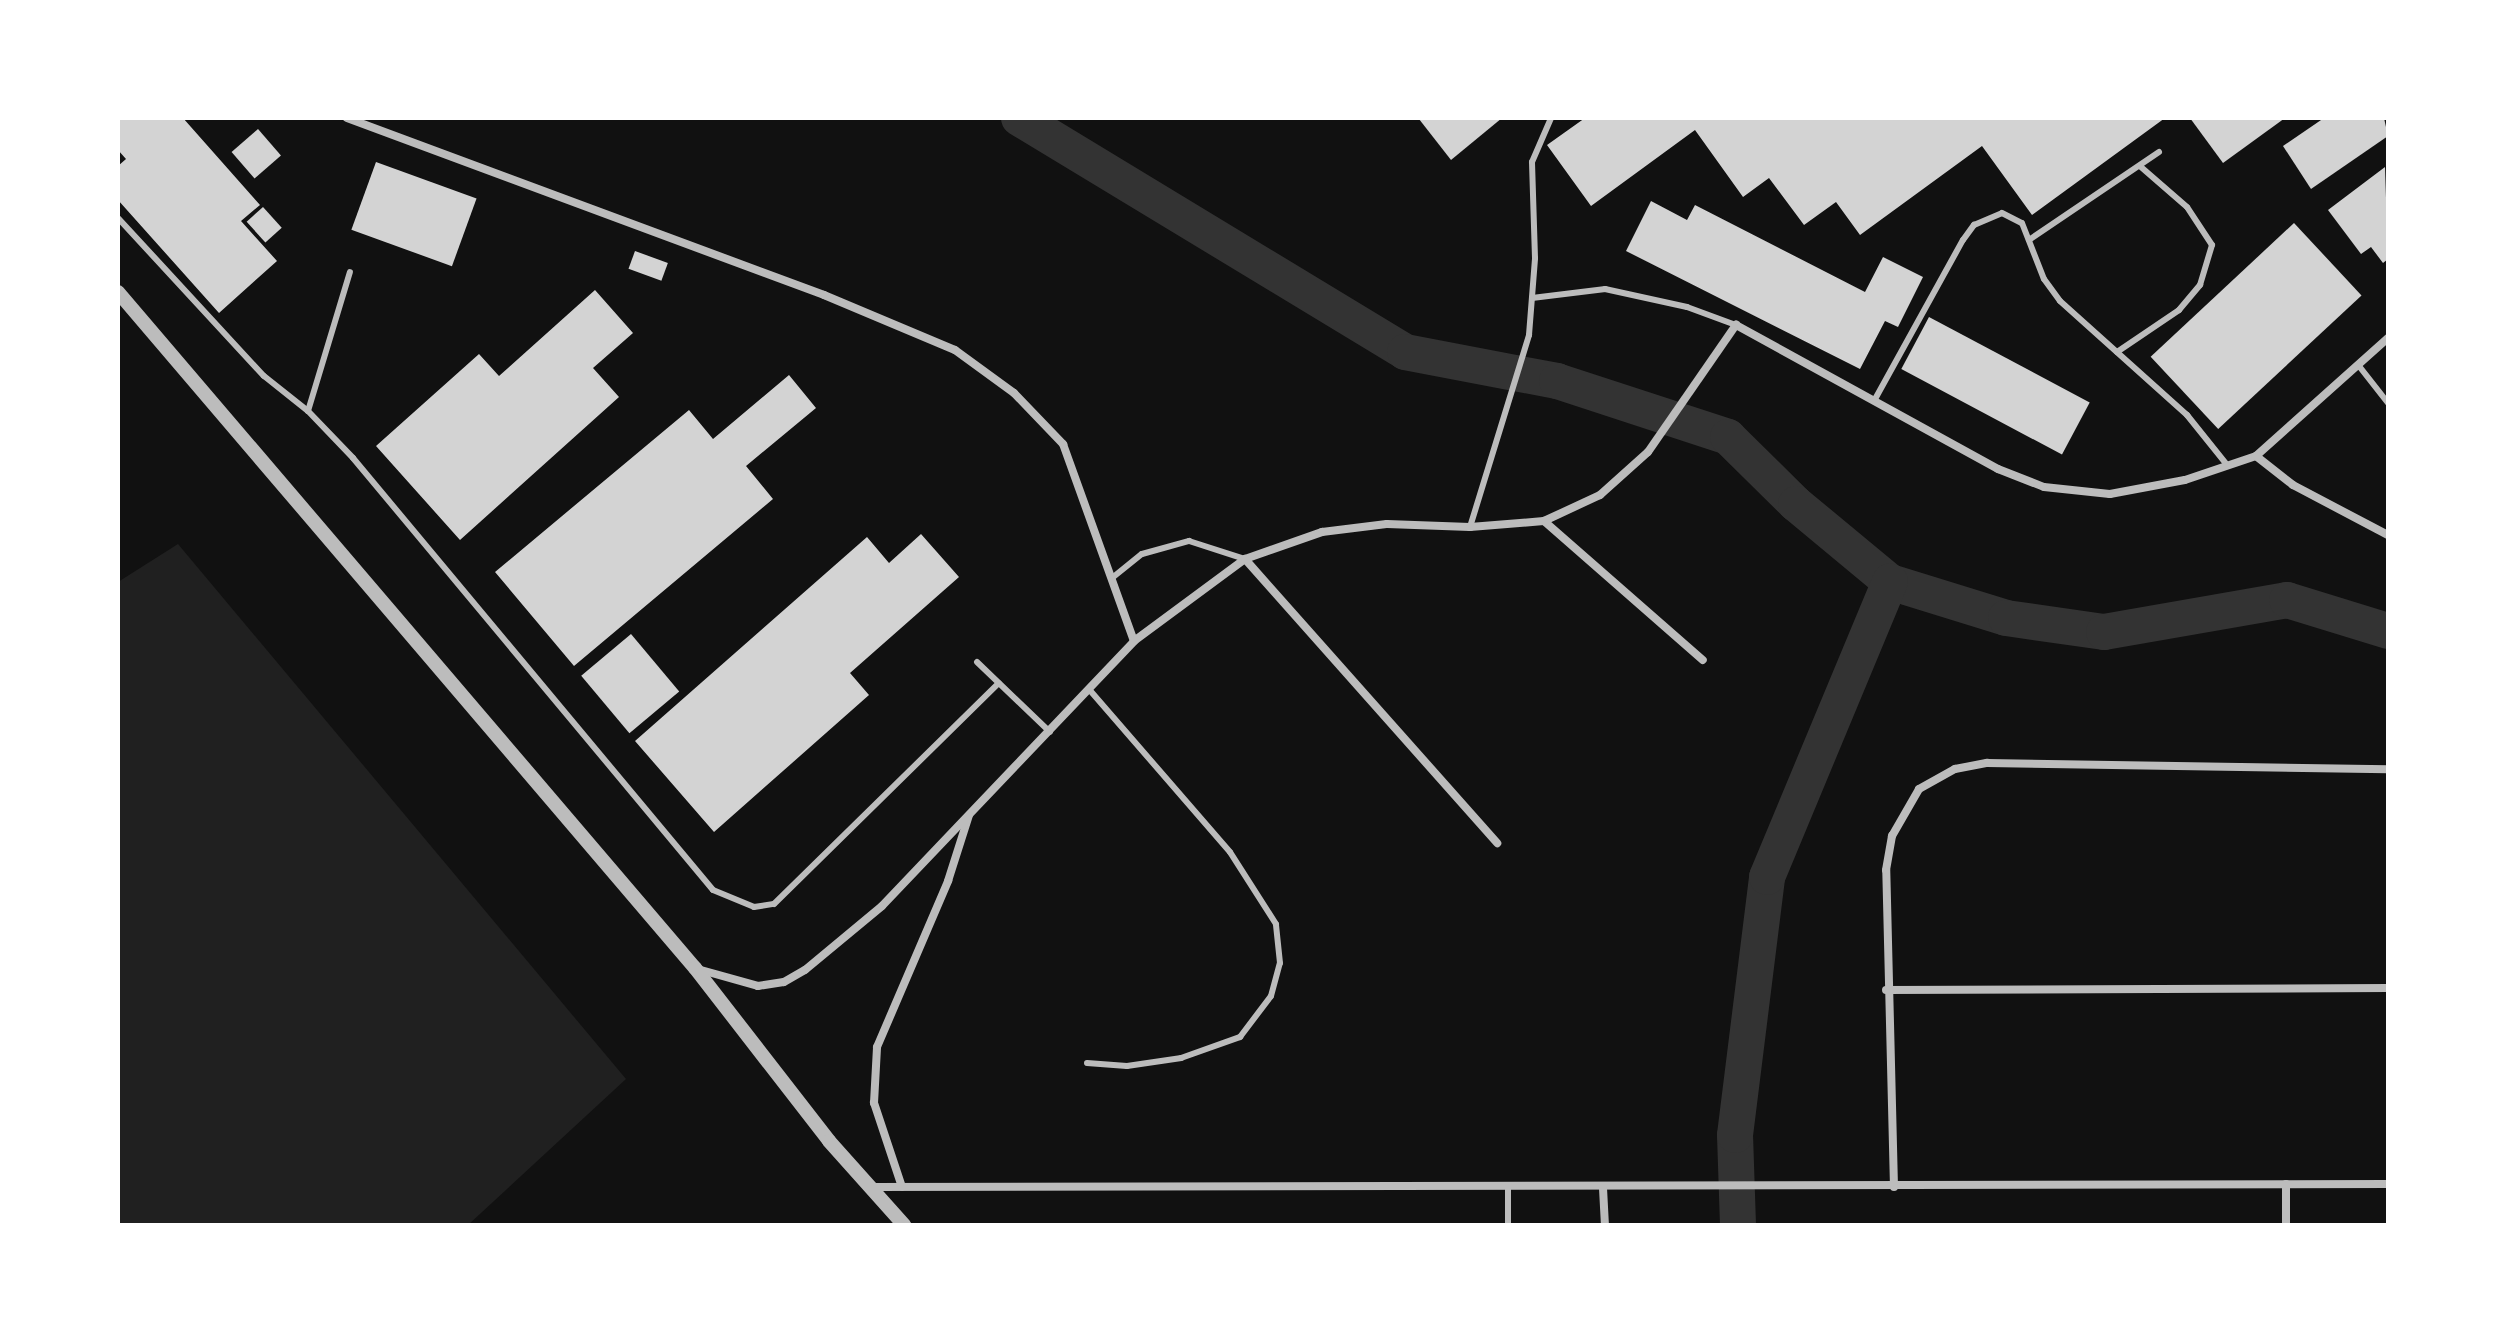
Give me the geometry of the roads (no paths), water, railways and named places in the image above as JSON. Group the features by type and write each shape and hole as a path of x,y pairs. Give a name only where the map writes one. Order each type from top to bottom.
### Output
{"street":[{"path":"347,118 824,295 955,350 1014,393 1063,444 1134,641"},
{"path":"118,292 695,968 829,1141 904,1225"},
{"path":"695,968 758,986 784,982 805,970 882,906 1134,641 1245,559 1322,532 1387,524 1470,527 1544,521 1600,495 1648,452 1736,325 1998,469 2076,494 2140,489 2256,456 2388,338"},
{"path":"2256,456 2293,485 2388,535"},
{"path":"1544,521 1703,660"},
{"path":"1245,559 1497,843"},
{"path":"1894,1187 1884,896 1892,836 1906,805 1936,777 1987,763 2388,769"},
{"path":"902,1187 874,1103 877,1047 948,881 970,810"},
{"path":"1886,990 2388,988"},
{"path":"2286,1184 2286,1225"},
{"path":"871,1187 1603,1188 2388,1184"},
{"path":"1603,1188 1605,1225"}],"lane":[{"path":"1470,527 1511,406 1529,335 1532,162 1551,118"},
{"path":"2029,240 2159,152"},
{"path":"2117,352 2179,310 2200,285 2212,245 2187,207 2141,167"},
{"path":"1874,401 1974,225 2002,213 2022,223 2044,279 2060,301 2187,415 2227,465"},
{"path":"118,218 264,376 308,411 697,877 743,904 774,904 999,683"},
{"path":"308,411 350,272"},
{"path":"1532,298 1605,289 1687,307 1736,325"},
{"path":"2359,366 2388,403"},
{"path":"1112,578 1142,554 1189,541 1245,559"},
{"path":"977,662 1050,732"},
{"path":"1087,1063 1127,1066 1181,1058 1240,1037 1271,996 1280,963 1276,924 1230,852 1089,689"},
{"path":"1508,1186 1508,1225"}],"waterway":[{"path":"1019,118 1405,352 1557,381 1728,437 1796,504 1890,582 2006,618 2104,632 2287,600 2388,631"},
{"path":"1738,1225 1735,1135 1767,877 1890,582"}]}
